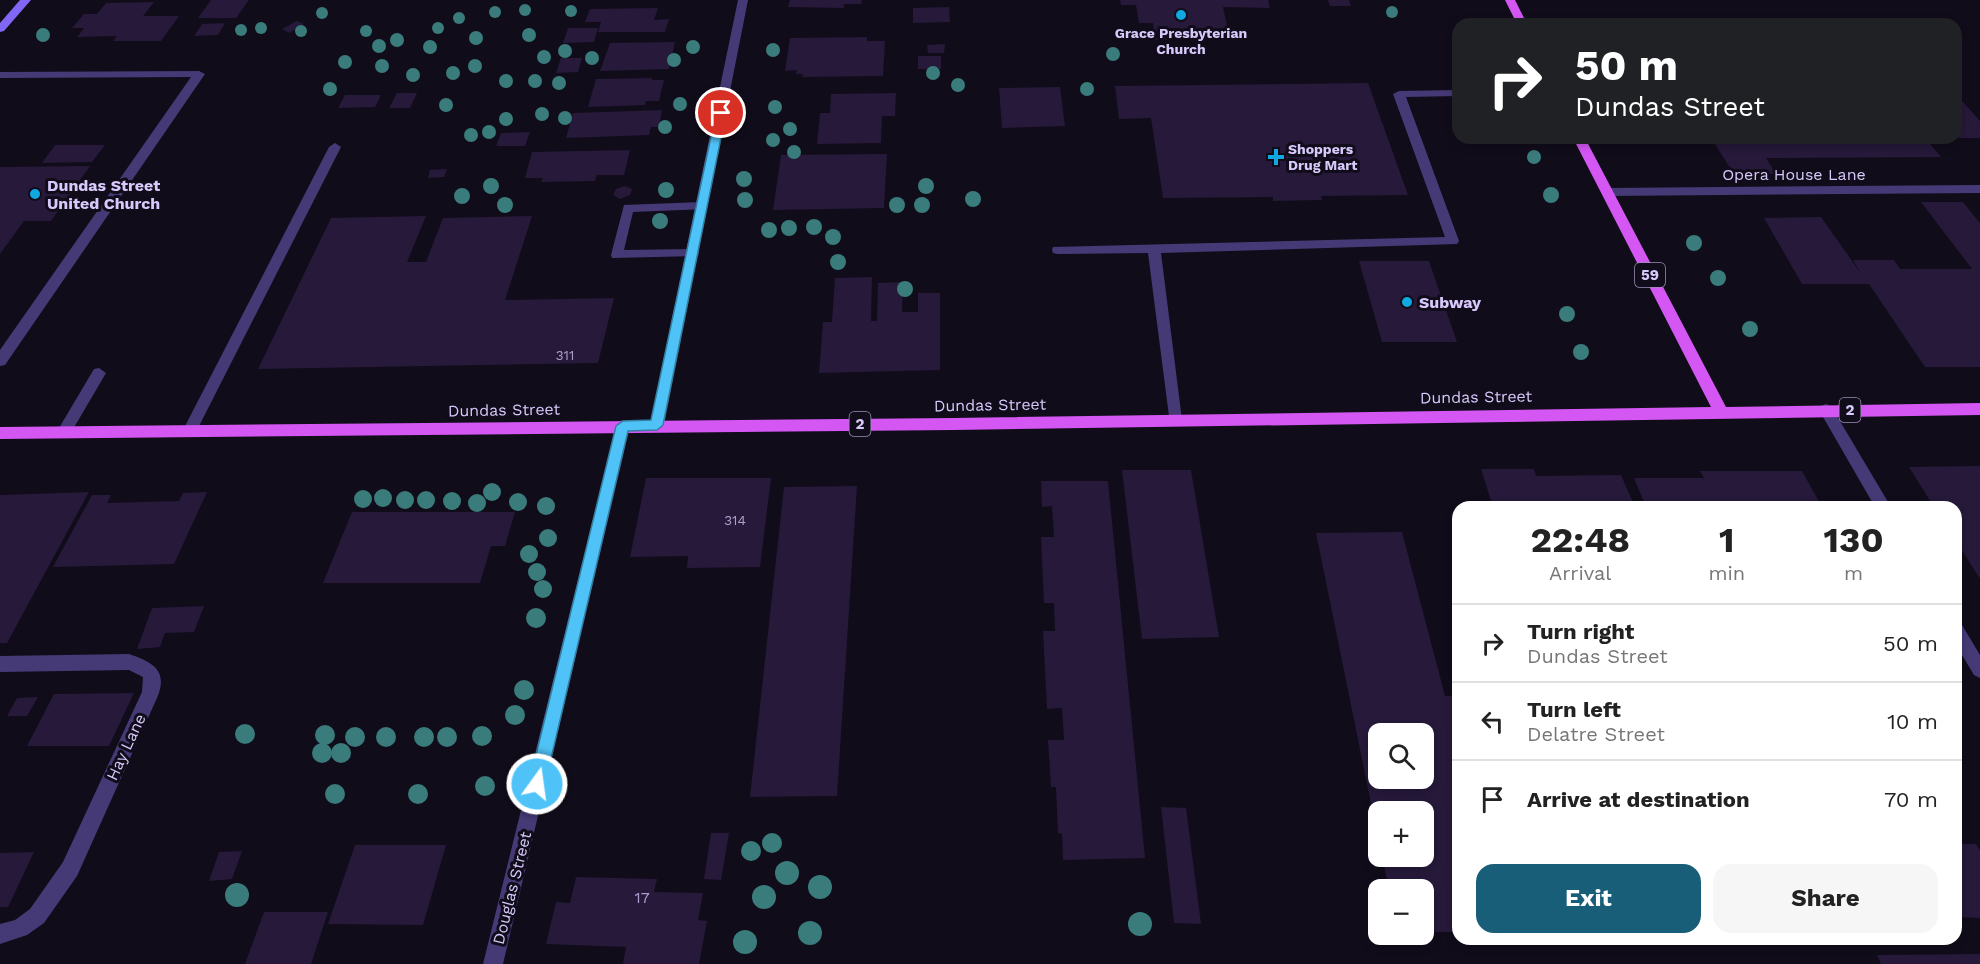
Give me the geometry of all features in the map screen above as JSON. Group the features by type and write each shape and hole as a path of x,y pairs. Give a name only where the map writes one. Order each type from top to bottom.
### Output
{"main road":[{"path":"0,29 26,0"},
{"path":"1510,0 1519,18"},
{"name":"59","path":"1582,144 1721,412"},
{"name":"Dundas Street","path":"0,433 1980,410"}],"street":[{"path":"657,425 743,0"},
{"path":"0,75 199,74 0,361"},
{"path":"1058,250 1453,241 1399,94 1452,93"},
{"path":"190,430 335,147"},
{"name":"Opera House Lane","path":"1607,192 1980,189"},
{"path":"693,253 617,255 628,208 702,206"},
{"path":"1154,249 1174,420"},
{"path":"64,432 99,373"},
{"path":"1826,410 1879,501"},
{"name":"Douglas Street","path":"493,964 623,426"},
{"path":"1962,640 1980,670"},
{"name":"Hay Lane","path":"0,664 129,662 143,667 152,674 151,692 69,869 37,916 20,928 0,934"}],"building":[{"path":"211,0 249,0 236,18 198,18"},
{"path":"790,0 862,0 861,4 844,4 844,8 788,7"},
{"name":"Grace Presbyterian Church","path":"1120,0 1268,0 1270,8 1223,7 1230,40 1155,40 1153,23 1139,23 1136,5 1121,5"},
{"path":"1328,0 1349,0 1351,6 1330,6"},
{"path":"154,2 143,16 179,16 161,41 113,41 117,36 77,37 84,28 72,28 84,14 97,14 106,3"},
{"path":"949,7 950,22 913,23 913,8"},
{"path":"658,8 654,20 669,19 665,32 598,32 601,22 585,22 590,9"},
{"path":"297,21 304,24 289,33 282,29"},
{"path":"225,23 218,35 194,36 202,24"},
{"path":"568,28 598,28 594,42 563,43"},
{"path":"867,37 867,41 885,41 883,76 802,77 803,74 796,74 797,70 785,71 790,38"},
{"path":"675,42 669,69 600,71 610,43"},
{"path":"945,44 944,53 928,53 927,45"},
{"path":"918,56 941,56 941,69 918,69"},
{"path":"561,58 582,58 578,72 556,73"},
{"path":"652,78 652,80 664,80 659,101 646,101 645,105 588,107 596,79"},
{"name":"Shoppers Drug Mart","path":"1368,83 1408,195 1321,196 1322,200 1273,201 1273,197 1163,198 1151,118 1119,119 1115,86"},
{"path":"1060,87 1065,126 1002,128 999,88"},
{"path":"397,93 417,93 410,108 389,108"},
{"path":"896,93 895,116 882,116 881,143 817,144 820,113 830,113 831,94"},
{"path":"345,95 381,95 375,107 338,108"},
{"path":"1962,102 1980,121 1980,138 1962,138"},
{"path":"662,110 659,127 651,127 649,135 566,138 573,113"},
{"path":"530,132 525,146 496,146 501,133"},
{"path":"1715,144 1930,144 1941,157 1766,158 1776,174 1734,174"},
{"path":"55,145 105,145 92,162 42,163"},
{"path":"630,150 624,175 597,175 595,181 541,182 543,178 525,178 532,152"},
{"path":"887,154 884,208 773,210 781,155"},
{"name":"Dundas Street United Church","path":"90,166 51,221 24,221 0,254 0,167"},
{"path":"447,169 444,177 428,178 430,170"},
{"path":"625,186 632,189 630,195 620,199 613,195 616,189"},
{"path":"1921,202 1963,202 1980,223 1980,367 1925,367 1869,284 1802,284 1764,218 1821,217 1862,275 1853,260 1894,260 1900,269 1972,269"},
{"path":"426,216 407,262 426,262 443,218 532,216 505,300 614,298 598,363 258,369 331,218"},
{"name":"Subway","path":"1359,261 1429,261 1457,342 1382,342"},
{"path":"872,277 871,321 877,321 878,283 903,282 902,312 918,312 918,293 940,293 940,370 819,373 823,322 832,322 835,278"},
{"path":"1980,466 1980,579 1962,550 1962,501 1930,501 1909,467"},
{"path":"1481,469 1534,469 1536,476 1621,475 1632,501 1491,501"},
{"path":"1122,470 1191,470 1219,637 1142,639"},
{"path":"1700,471 1802,471 1819,501 1644,501 1634,478 1704,478"},
{"path":"646,478 771,478 760,567 687,568 688,556 630,557"},
{"path":"1041,481 1108,481 1145,858 1063,860 1062,834 1058,833 1056,787 1051,787 1048,740 1064,740 1062,708 1047,709 1043,631 1055,631 1054,603 1044,603 1041,537 1054,537 1052,506 1042,507"},
{"path":"857,486 837,796 750,797 784,487"},
{"path":"89,492 7,643 0,643 0,495"},
{"path":"207,492 174,564 53,567 92,495 111,495 107,503 179,501 183,493"},
{"path":"352,512 515,512 505,546 491,546 480,583 323,583"},
{"path":"1402,532 1445,696 1452,696 1452,932 1434,932 1434,879 1387,879 1384,867 1434,867 1434,801 1370,801 1368,789 1434,789 1434,723 1368,723 1368,789 1316,533"},
{"path":"204,606 194,632 165,633 160,647 137,649 152,608"},
{"path":"134,693 109,746 27,746 54,694"},
{"path":"38,697 27,716 7,716 17,698"},
{"path":"1161,807 1186,808 1201,924 1174,923"},
{"path":"711,833 729,833 721,880 704,879"},
{"path":"1962,844 1976,844 1980,851 1980,918 1962,917"},
{"path":"355,845 446,845 423,925 328,924"},
{"path":"242,851 232,879 209,881 219,852"},
{"path":"34,852 8,907 0,907 0,853"},
{"path":"576,877 657,879 654,892 703,893 698,920 707,921 699,964 623,964 626,947 546,944 556,902 570,903"},
{"path":"264,912 328,912 311,964 245,964"},
{"path":"1980,954 1980,964 1881,964 1877,955"}],"place":[{"name":"Grace Presbyterian Church","path":"1181,15"},
{"name":"Shoppers Drug Mart","path":"1276,157"},
{"name":"Dundas Street United Church","path":"35,194"},
{"name":"Subway","path":"1407,302"}],"route":[{"path":"537,784 623,426 657,425 721,113"}]}
